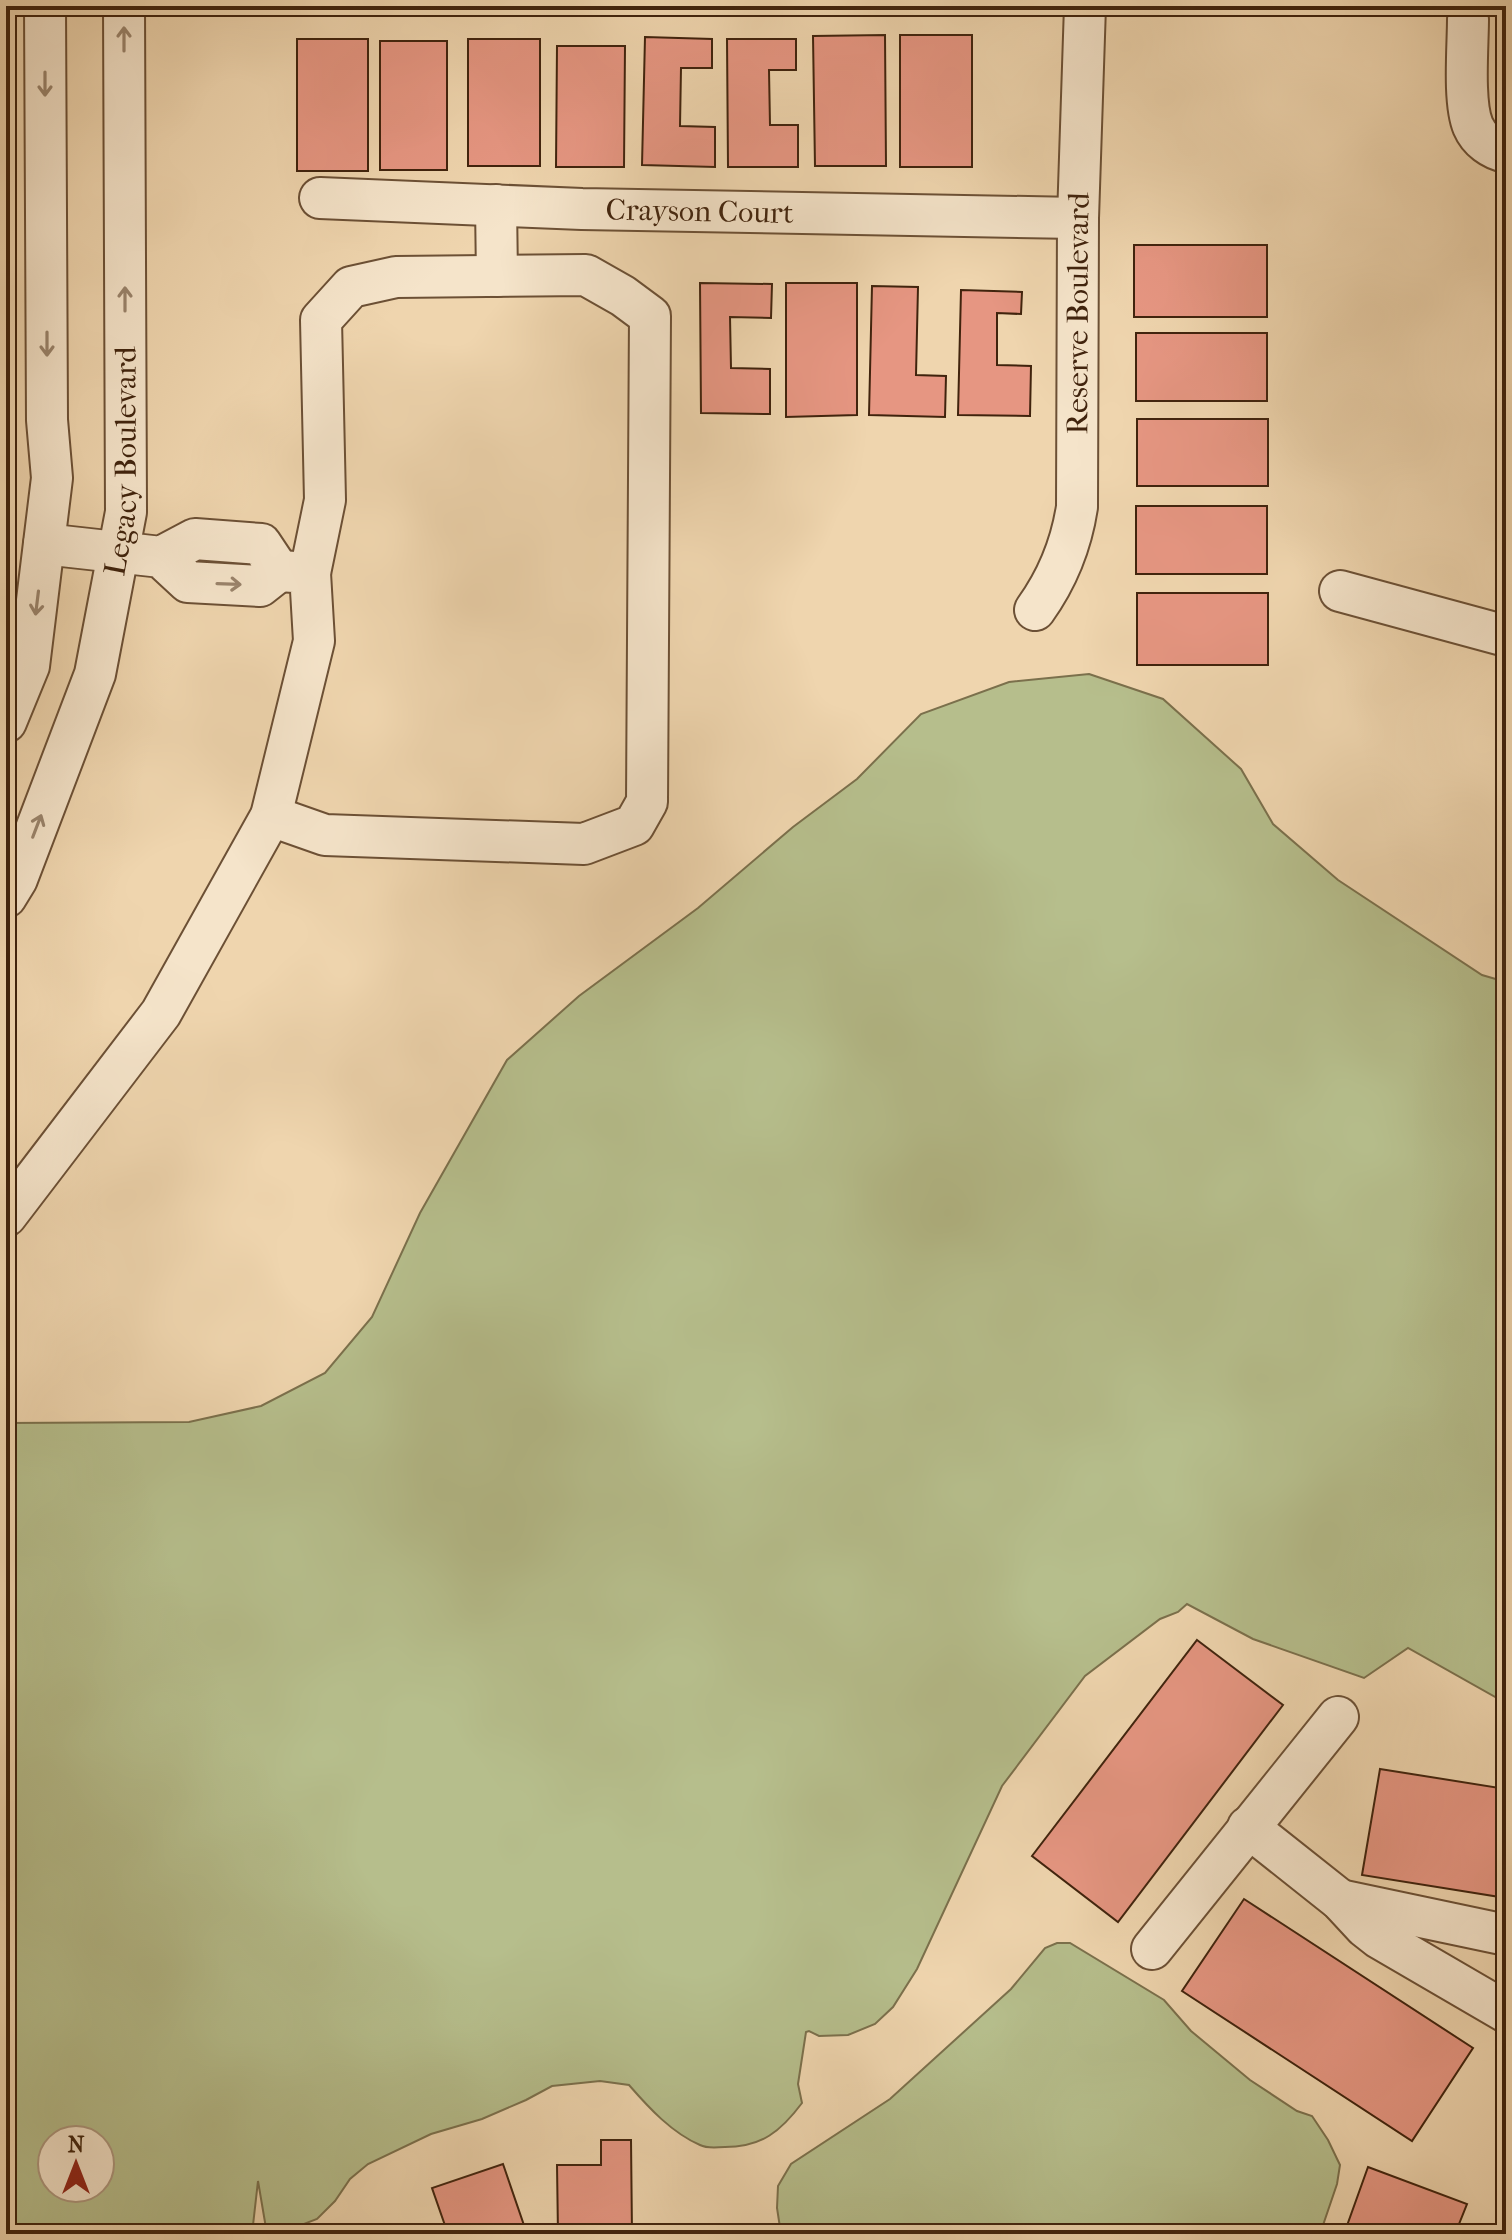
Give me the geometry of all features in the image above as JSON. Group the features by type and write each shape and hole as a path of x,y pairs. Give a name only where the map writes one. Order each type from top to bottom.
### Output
{"street":[{"path":"6,722 29,666 52,478 47,420 45,6"},
{"name":"Legacy Boulevard","path":"6,897 17,879 95,674 126,512 124,6"},
{"name":"Reserve Boulevard","path":"1035,610 1052,587 1063,562 1077,507 1078,218 1085,6"},
{"path":"1468,19 1469,110 1473,128 1492,149 1506,152"},
{"name":"Crayson Court","path":"320,198 1078,218"},
{"path":"496,205 497,276"},
{"path":"6,1216 161,1013 271,816 314,641 294,572 325,500 321,320 351,287 396,277 586,275 623,296 650,316 647,802 634,825 584,844 325,835 271,816"},
{"path":"44,544 161,557 188,582 260,586 294,572"},
{"path":"1340,591 1506,636"},
{"path":"1152,1949 1338,1717"},
{"path":"1248,1827 1340,1900 1379,1938 1506,2012"},
{"path":"1340,1900 1506,1935"}],"green space":[{"path":"1089,674 1163,699 1241,769 1273,824 1338,880 1482,975 1506,982 1506,1703 1408,1648 1364,1678 1253,1639 1187,1604 1178,1612 1160,1619 1085,1676 1002,1786 917,1969 893,2007 875,2024 848,2035 819,2036 806,2032 798,2084 802,2103 770,2136 750,2144 706,2147 671,2127 629,2085 600,2081 552,2086 482,2119 431,2134 368,2164 350,2179 335,2201 317,2219 278,2234 267,2234 258,2181 252,2234 6,2234 6,1423 189,1422 261,1406 325,1373 372,1317 420,1213 507,1060 579,996 698,908 793,827 857,779 921,714 1009,682"},
{"path":"1057,1943 1070,1943 1164,2000 1191,2031 1250,2080 1297,2111 1312,2116 1340,2165 1337,2184 1320,2234 781,2234 778,2186 791,2164 890,2099 1011,1989 1045,1948"}],"building":[{"path":"885,35 886,166 815,166 813,36"},
{"path":"900,35 972,35 972,167 900,167"},
{"path":"645,37 712,39 712,68 681,68 680,126 715,127 715,167 642,165"},
{"path":"297,39 368,39 368,171 297,171"},
{"path":"468,39 540,39 540,166 468,166"},
{"path":"727,39 796,39 796,70 769,70 770,125 798,125 798,167 728,167"},
{"path":"380,41 447,41 447,170 380,170"},
{"path":"557,46 625,46 624,167 556,167"},
{"path":"1134,245 1267,245 1267,317 1134,317"},
{"path":"700,283 772,284 771,318 730,317 731,368 770,369 770,414 701,413"},
{"path":"786,283 857,283 857,415 786,417"},
{"path":"872,286 918,287 916,375 946,376 945,417 869,415"},
{"path":"961,290 1022,292 1021,314 997,313 997,365 1031,366 1030,416 958,415"},
{"path":"1136,333 1267,333 1267,401 1136,401"},
{"path":"1137,419 1268,419 1268,486 1137,486"},
{"path":"1136,506 1267,506 1267,574 1136,574"},
{"path":"1137,593 1268,593 1268,665 1137,665"},
{"path":"1197,1640 1283,1705 1118,1922 1032,1856"},
{"path":"1380,1769 1506,1789 1506,1898 1362,1875"},
{"path":"1244,1899 1473,2048 1412,2141 1182,1991"},
{"path":"601,2140 631,2140 632,2234 558,2234 557,2165 601,2165"},
{"path":"503,2164 527,2234 448,2234 432,2188"},
{"path":"1368,2167 1467,2204 1455,2234 1344,2234"}]}
